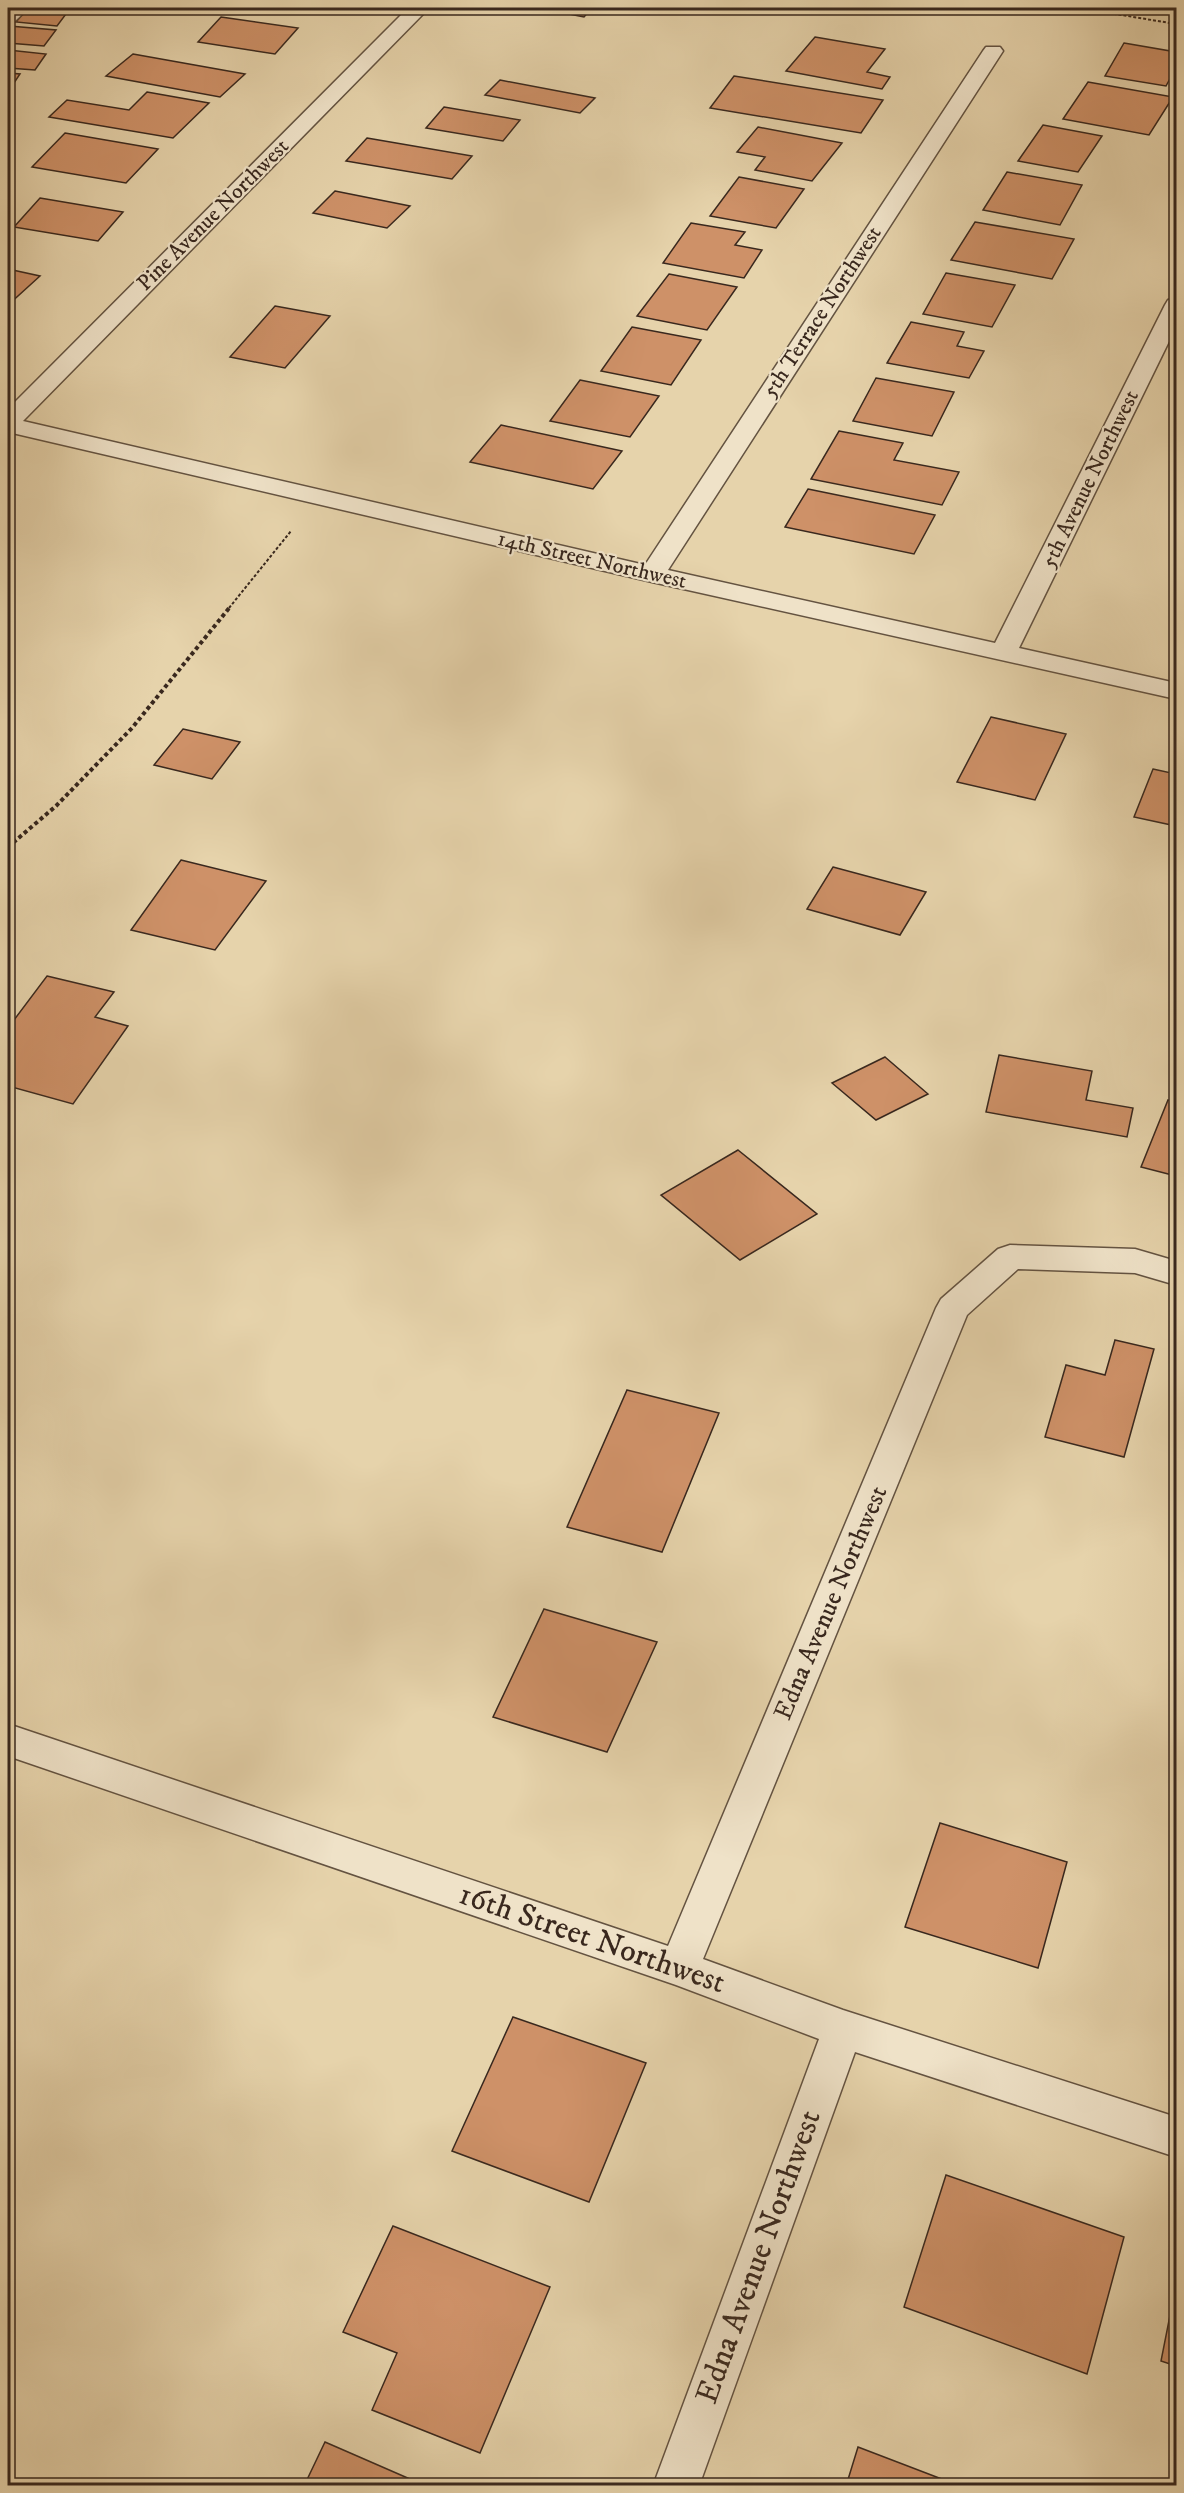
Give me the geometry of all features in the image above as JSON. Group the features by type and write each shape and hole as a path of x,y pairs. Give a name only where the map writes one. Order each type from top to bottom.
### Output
{"street":[{"path":"8,17 19,8"},
{"name":"Pine Avenue Northwest","path":"8,423 419,8"},
{"name":"5th Terrace Northwest","path":"651,574 993,51"},
{"name":"5th Avenue Northwest","path":"1003,653 1176,305"},
{"name":"14th Street Northwest","path":"8,423 651,574 1176,691"},
{"name":"Edna Avenue Northwest","path":"679,1968 953,1308 1010,1257 1135,1261 1176,1273"},
{"name":"16th Street Northwest","path":"8,1740 679,1968 843,2029 1176,2137"},
{"name":"Edna Avenue Northwest","path":"676,2486 843,2029"}],"path":[{"path":"1079,8 1176,24"},
{"path":"8,847 56,806 132,728 292,529"}],"building":[{"path":"28,8 69,10 57,26 16,22"},
{"path":"279,8 325,8 319,14"},
{"path":"538,8 592,8 584,17"},
{"path":"221,17 298,28 275,54 198,42"},
{"path":"9,26 56,30 44,46 8,43"},
{"path":"815,37 885,49 867,72 890,77 882,89 786,71"},
{"path":"1124,43 1176,52 1176,76 1172,75 1166,86 1105,76"},
{"path":"8,50 46,54 35,70 8,68"},
{"path":"133,54 245,74 220,97 106,76"},
{"path":"8,73 20,74 8,92"},
{"path":"734,76 883,100 861,133 710,108"},
{"path":"500,80 595,98 580,113 485,95"},
{"path":"1088,82 1173,97 1149,135 1063,119"},
{"path":"147,92 209,103 173,138 49,117 67,100 129,110"},
{"path":"444,107 520,120 503,141 426,128"},
{"path":"1043,125 1102,136 1078,172 1018,161"},
{"path":"758,127 842,143 812,181 755,170 765,157 737,152"},
{"path":"65,133 158,149 126,183 32,167"},
{"path":"367,138 472,156 452,179 346,161"},
{"path":"1007,172 1082,185 1060,225 983,210"},
{"path":"739,177 804,189 776,228 710,216"},
{"path":"335,191 410,206 387,228 313,213"},
{"path":"40,198 123,212 98,241 14,227"},
{"path":"975,222 1074,239 1052,279 951,260"},
{"path":"691,223 745,232 735,245 762,250 744,278 663,263"},
{"path":"8,269 40,276 8,305"},
{"path":"946,273 1015,285 992,327 923,314"},
{"path":"669,274 737,287 707,330 637,316"},
{"path":"275,306 330,316 285,368 230,357"},
{"path":"911,322 964,332 957,346 984,351 969,378 887,363"},
{"path":"632,327 701,340 671,385 601,371"},
{"path":"876,378 954,392 932,436 853,421"},
{"path":"580,380 659,396 630,437 550,421"},
{"path":"501,425 622,451 593,489 470,462"},
{"path":"839,431 903,443 894,460 959,472 942,505 811,479"},
{"path":"808,489 935,515 914,554 785,527"},
{"path":"991,717 1066,734 1035,800 957,782"},
{"path":"183,729 240,742 212,779 154,765"},
{"path":"1153,769 1176,774 1176,826 1134,817"},
{"path":"181,860 266,881 215,950 131,930"},
{"path":"833,867 926,892 900,935 807,909"},
{"path":"47,976 114,992 95,1017 128,1026 73,1104 8,1086 8,1028"},
{"path":"999,1055 1092,1071 1086,1100 1133,1108 1127,1137 986,1112"},
{"path":"885,1057 928,1094 876,1120 832,1083"},
{"path":"1168,1100 1176,1102 1176,1176 1141,1167"},
{"path":"738,1150 817,1214 740,1260 661,1195"},
{"path":"1115,1340 1154,1349 1124,1457 1045,1437 1066,1365 1105,1375"},
{"path":"627,1390 719,1413 662,1552 567,1527"},
{"path":"544,1609 657,1642 607,1752 493,1717"},
{"path":"940,1823 1067,1862 1038,1968 905,1927"},
{"path":"513,2017 646,2063 589,2202 452,2151"},
{"path":"946,2175 1124,2237 1087,2374 904,2307"},
{"path":"393,2226 550,2287 480,2453 372,2410 397,2353 343,2332"},
{"path":"1176,2285 1176,2366 1161,2361"},
{"path":"325,2442 426,2486 304,2486"},
{"path":"858,2447 960,2486 846,2486"}]}
